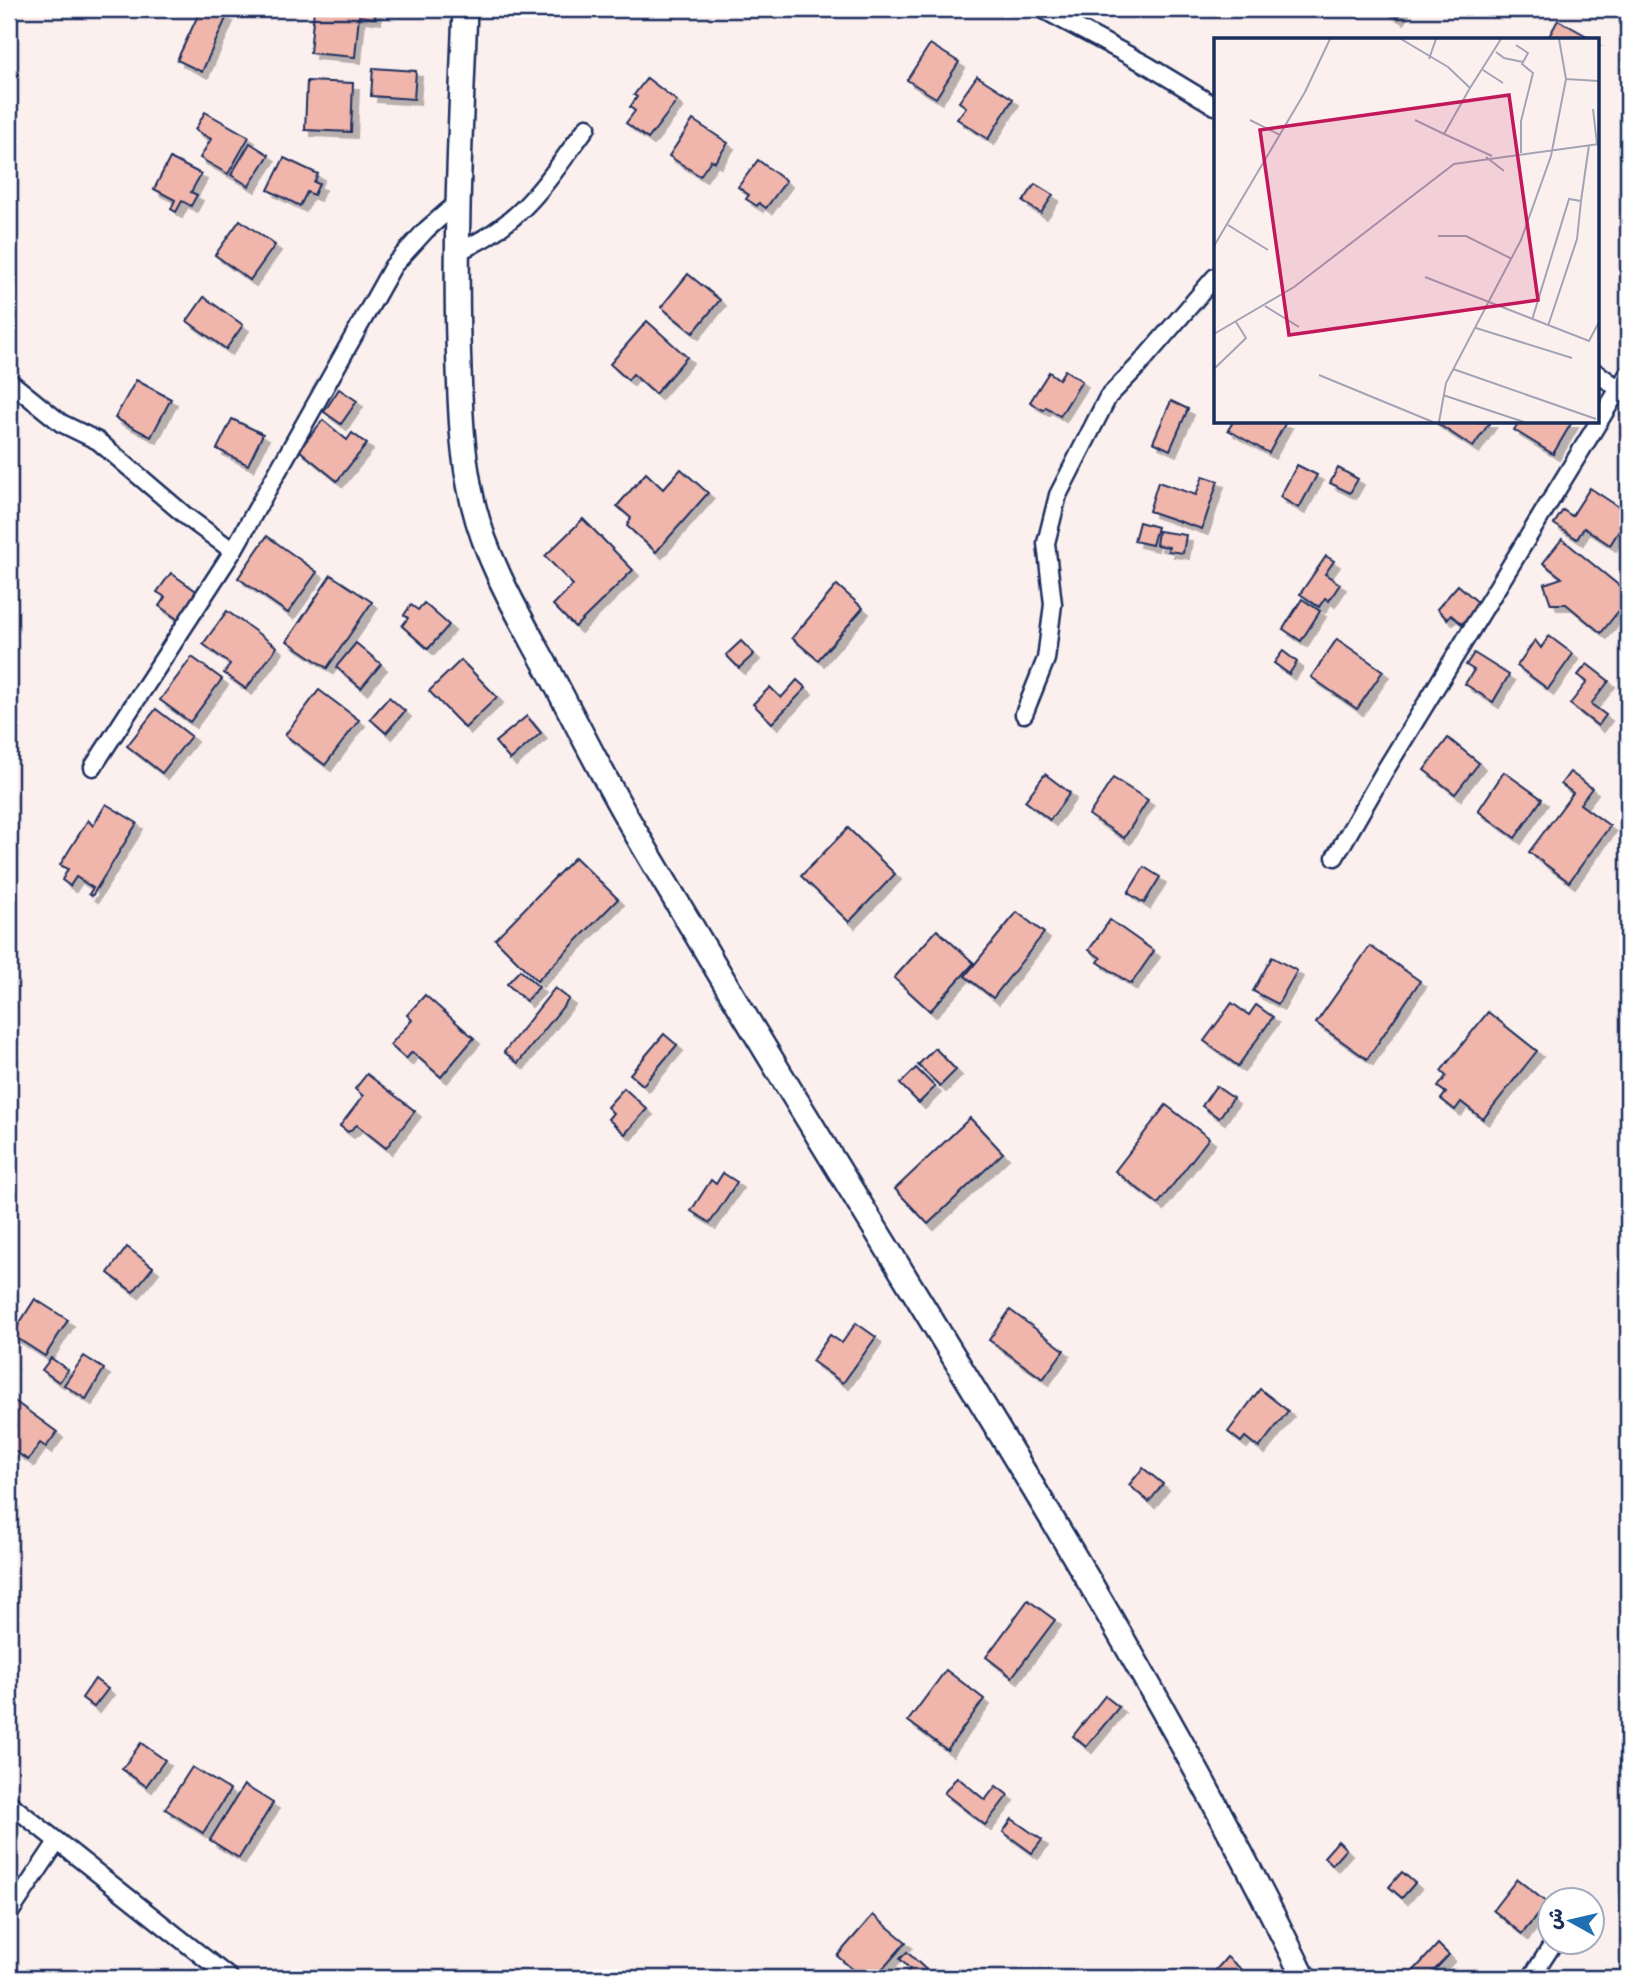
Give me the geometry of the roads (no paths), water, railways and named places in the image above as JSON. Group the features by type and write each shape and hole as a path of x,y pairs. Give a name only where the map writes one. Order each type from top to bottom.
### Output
{"street":[{"path":"465,9 457,203 460,412 465,458 478,518 512,601 622,810 1120,1632 1223,1819 1304,1978"},
{"path":"1042,9 1147,65 1214,105"},
{"path":"457,252 482,240 515,218 540,192 587,127"},
{"path":"93,767 233,551 393,266 426,230 457,203"},
{"path":"1024,715 1046,659 1053,604 1046,542 1058,495 1108,397 1214,278"},
{"path":"1598,374 1624,392"},
{"path":"1335,857 1384,772 1624,392 1628,374"},
{"path":"9,381 61,423 99,441 187,517 233,551"},
{"path":"9,1803 230,1978"},
{"path":"9,1914 57,1842"},
{"path":"1531,1978 1546,1955"}]}
